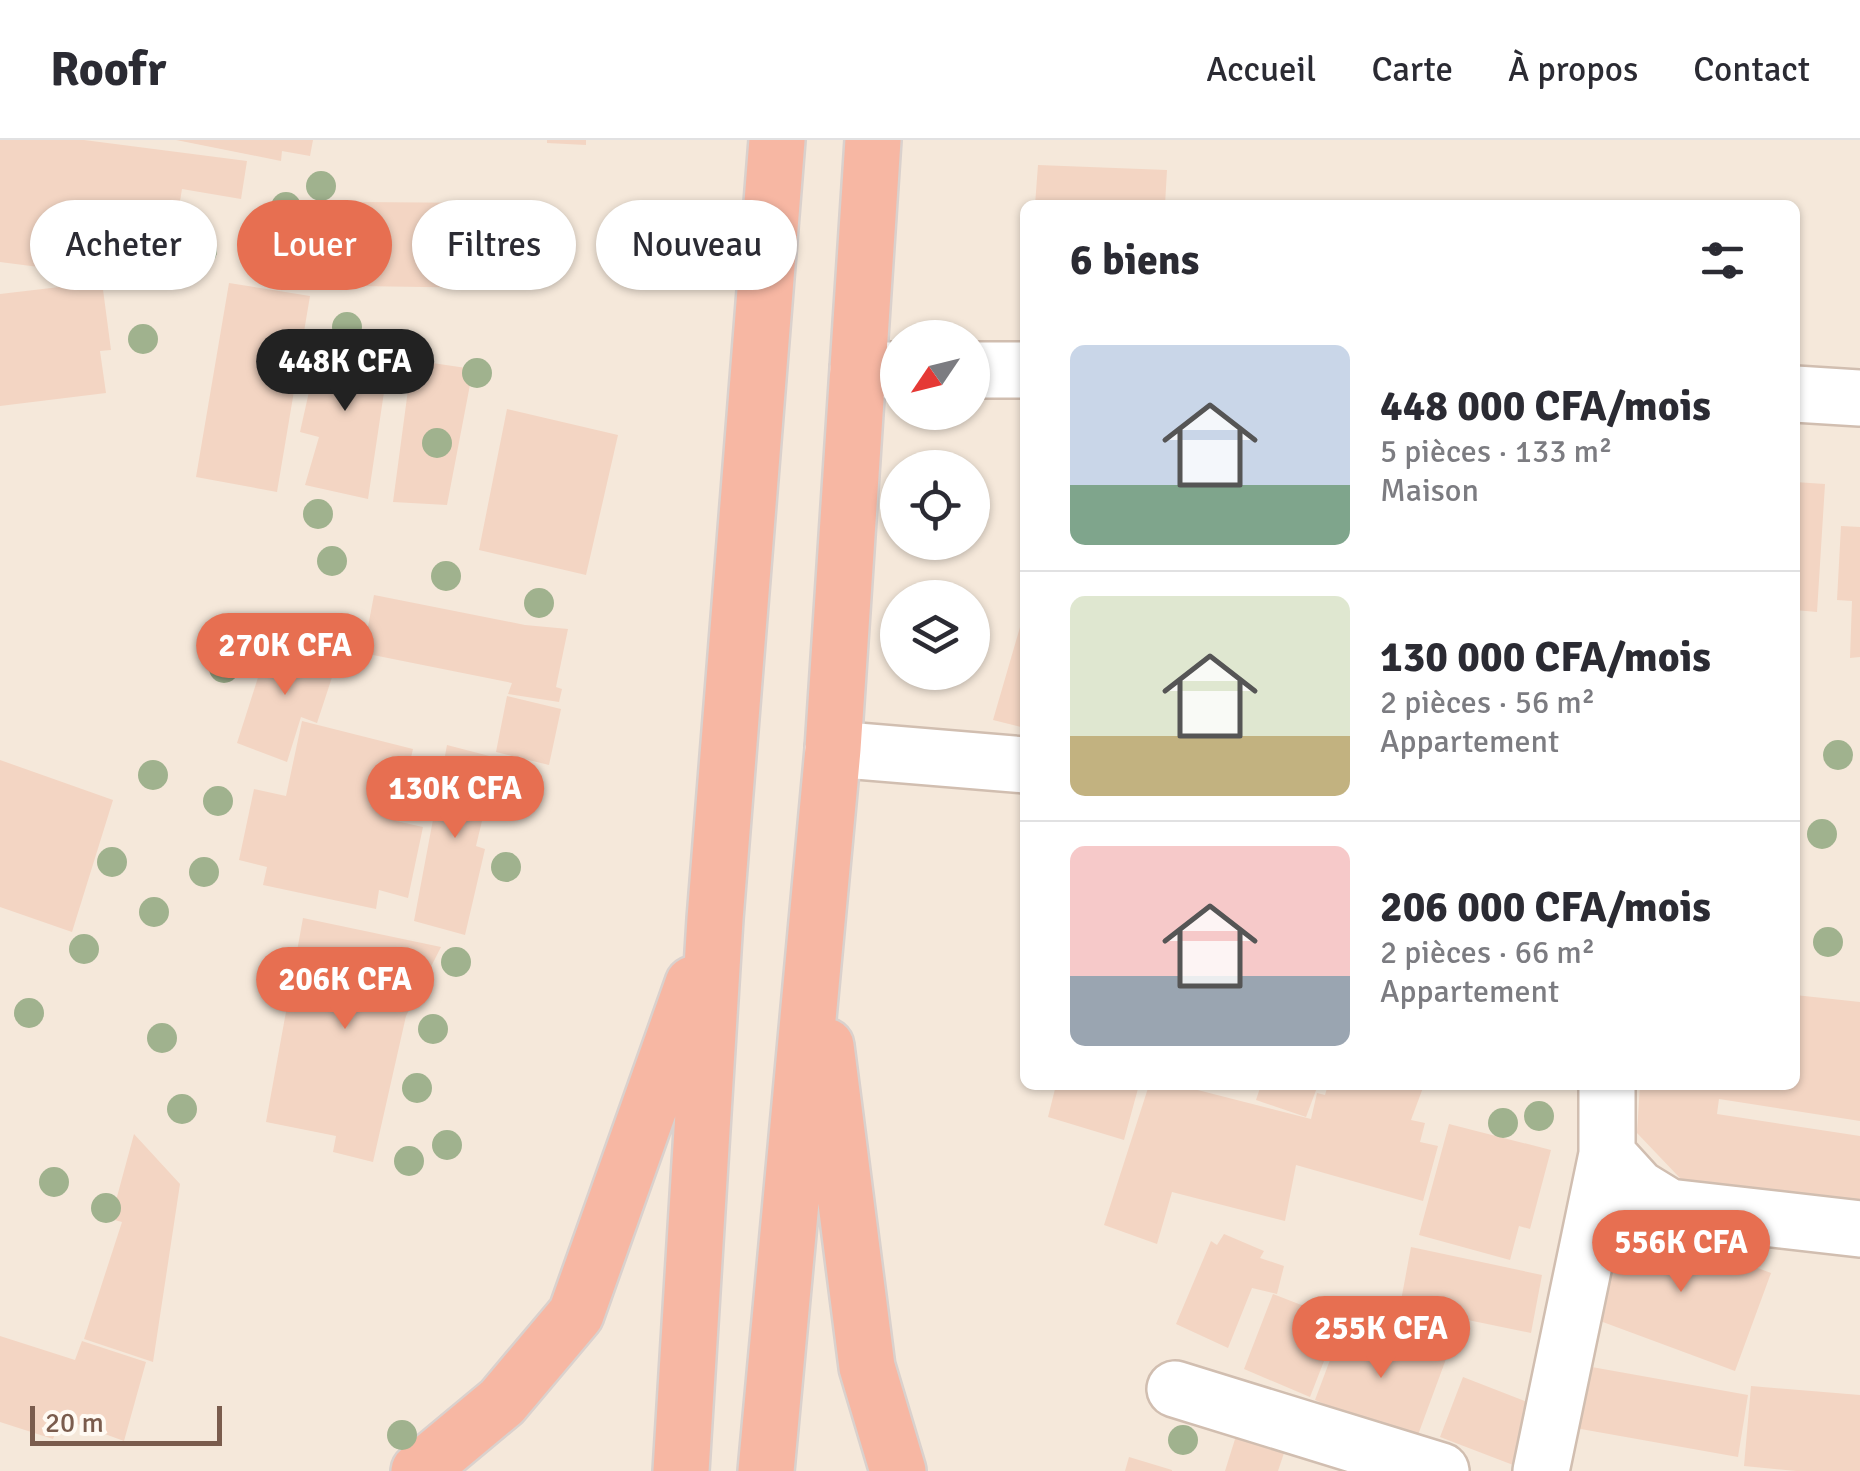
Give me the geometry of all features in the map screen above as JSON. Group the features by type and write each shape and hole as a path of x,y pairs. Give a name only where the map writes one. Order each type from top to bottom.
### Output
{"highway":[{"path":"681,1471 715,920 777,140"},
{"path":"766,1471 813,943 878,370 873,140"},
{"path":"419,1471 502,1402 576,1314 715,920"},
{"path":"813,943 867,1367 898,1471"}],"street":[{"path":"990,370 1020,370"},
{"path":"1800,394 1860,398"},
{"path":"833,749 1020,765"},
{"path":"1540,1471 1607,1154 1607,1090"},
{"path":"1607,1154 1638,1188 1669,1206 1860,1229"},
{"path":"1175,1389 1441,1471"}],"shaded area":[{"path":"0,140 1860,140 1860,1471 0,1471"}],"building":[{"path":"0,140 84,140 247,161 241,199 182,189 180,200 30,200 30,266 0,262"},
{"path":"176,140 313,140 310,156 282,151 281,161"},
{"path":"586,140 586,145 547,143"},
{"path":"1038,165 1167,170 1165,200 1035,200"},
{"path":"392,202 412,202 412,287 392,287"},
{"path":"229,283 237,284 237,290 310,296 277,492 196,477"},
{"path":"103,290 111,350 100,351 106,393 0,406 0,294"},
{"path":"323,329 390,352 368,499 305,485 319,437 300,432"},
{"path":"412,360 473,369 447,505 393,502"},
{"path":"507,409 618,435 586,575 479,550"},
{"path":"1800,482 1825,484 1817,612 1800,610"},
{"path":"1841,526 1860,527 1860,657 1850,658 1852,601 1837,600"},
{"path":"374,595 525,625 568,629 556,687 562,689 559,702 508,694 512,683 363,653"},
{"path":"1020,627 1020,727 993,720"},
{"path":"271,637 337,662 317,723 301,717 287,762 237,743"},
{"path":"507,696 561,709 549,765 496,752"},
{"path":"302,721 413,749 396,821 423,827 408,898 379,890 376,909 263,885 267,867 239,860 254,789 286,796"},
{"path":"447,745 497,758 476,846 485,849 465,935 414,921"},
{"path":"0,760 113,800 72,932 0,907"},
{"path":"303,918 441,947 406,1016 373,1162 333,1152 336,1136 266,1122"},
{"path":"1800,996 1860,1002 1860,1121 1719,1099 1717,1114 1860,1136 1860,1209 1698,1197 1637,1133 1640,1090 1800,1090"},
{"path":"1055,1090 1138,1090 1124,1140 1048,1117"},
{"path":"1147,1090 1198,1090 1311,1119 1317,1093 1325,1095 1326,1090 1422,1090 1411,1120 1425,1123 1420,1142 1438,1146 1423,1201 1296,1165 1285,1221 1172,1192 1157,1244 1104,1225"},
{"path":"1259,1090 1316,1090 1306,1117 1256,1100"},
{"path":"1449,1124 1551,1150 1530,1229 1519,1226 1510,1260 1419,1235"},
{"path":"134,1134 180,1184 153,1362 84,1339 122,1222 111,1219"},
{"path":"1627,1219 1771,1273 1735,1371 1592,1318"},
{"path":"1224,1234 1264,1251 1260,1258 1284,1266 1277,1294 1252,1288 1228,1348 1176,1324 1211,1241 1217,1245"},
{"path":"1411,1247 1542,1275 1531,1333 1400,1306"},
{"path":"1273,1294 1340,1320 1310,1397 1244,1369"},
{"path":"1345,1320 1446,1359 1415,1443 1315,1400"},
{"path":"0,1336 75,1360 82,1341 146,1362 124,1441 61,1418 53,1439 0,1422"},
{"path":"1575,1364 1748,1395 1738,1457 1564,1426"},
{"path":"1463,1377 1543,1408 1521,1468 1440,1437"},
{"path":"1751,1386 1860,1395 1860,1471 1744,1466"},
{"path":"1236,1436 1285,1450 1278,1471 1225,1471"},
{"path":"1129,1457 1172,1470 1172,1471 1125,1471"}]}
